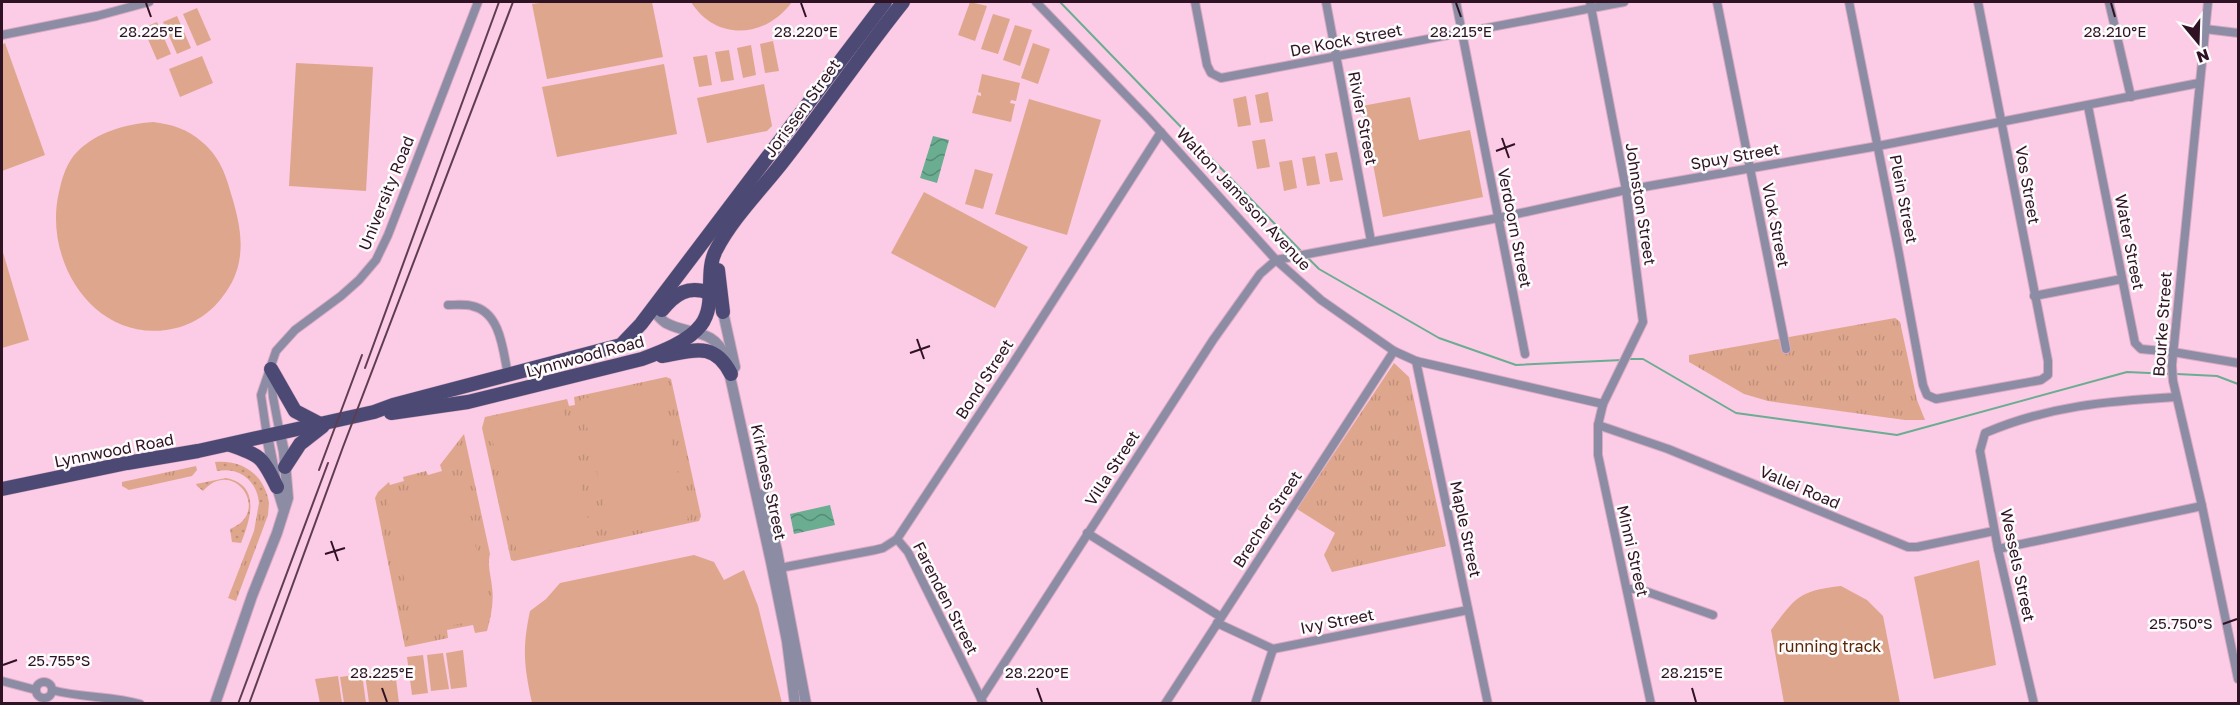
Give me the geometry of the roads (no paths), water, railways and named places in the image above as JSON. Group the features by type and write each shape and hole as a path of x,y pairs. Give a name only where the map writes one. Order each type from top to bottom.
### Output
{"main road":[{"name":"Jorissen Street","path":"719,235 784,161 903,2"},
{"name":"Jorissen Street","path":"719,235 772,151 887,3"},
{"path":"772,151 784,161"},
{"path":"695,331 702,323 706,313 711,267 719,235"},
{"path":"719,235 718,280 723,312"},
{"name":"Lynnwood Road","path":"2,489 274,435 374,412 621,345 655,313 719,235"},
{"path":"655,313 676,294 690,290 709,292"},
{"name":"Lynnwood Road","path":"374,412 395,413 468,402 642,359 660,353 695,331"},
{"path":"642,359 695,350 706,351 725,362 731,374"},
{"path":"271,364 295,411 325,423 300,444 285,467"},
{"path":"229,444 254,453 260,458 277,487"}],"street":[{"path":"2,35 97,16 149,2"},
{"name":"University Road","path":"215,704 288,498 285,467 261,395 271,364 285,339 349,291 376,260 388,235 478,2"},
{"name":"Walton Jameson Avenue","path":"1036,2 1161,132 1276,260 1321,300 1394,351 1416,360 1603,404"},
{"name":"De Kock Street","path":"1195,2 1210,72 1215,76 1235,77 1462,33 1590,5 1624,2"},
{"name":"Rivier Street","path":"1326,2 1371,241"},
{"name":"Verdoorn Street","path":"1456,2 1525,354"},
{"name":"Vlok Street","path":"1717,2 1786,349"},
{"name":"Plein Street","path":"1849,2 1925,391 1933,399 2041,380 2048,375"},
{"name":"Vos Street","path":"1978,2 2048,361 2048,375"},
{"path":"2109,2 2132,97"},
{"name":"Bourke Street","path":"2208,2 2172,365 2176,397 2202,506 2238,679"},
{"name":"Johnston Street","path":"1590,5 1626,190 1643,322 1603,404"},
{"path":"2205,29 2238,33"},
{"name":"Spuy Street","path":"1276,260 1498,218 1626,190 1878,146 2199,84"},
{"name":"Water Street","path":"2088,106 2132,332 2138,348 2173,352"},
{"name":"Bond Street","path":"897,539 1161,132"},
{"name":"Villa Street","path":"982,701 1087,534 1243,296 1260,274 1276,260"},
{"path":"2034,296 2122,279"},
{"name":"Kirkness Street","path":"709,292 723,312 775,565 774,580 795,704"},
{"path":"448,305 472,306 483,310 493,320 498,328 508,375"},
{"name":"Kirkness Street","path":"655,313 669,324 695,331 718,343 726,358 794,640 806,704"},
{"name":"Brecher Street","path":"1165,704 1394,351"},
{"path":"2173,352 2238,363"},
{"name":"Maple Street","path":"1416,360 1488,704"},
{"name":"University Road","path":"271,364 277,487 284,510"},
{"name":"Wessels Street","path":"2034,704 1994,531 1980,451 1985,433 2022,418 2048,411 2105,402 2176,397"},
{"name":"Minni Street","path":"1603,404 1597,441 1600,469 1651,704"},
{"name":"Vallei Road","path":"1598,425 1668,449 1908,547 1994,531"},
{"path":"1998,549 2202,506"},
{"path":"1087,534 1219,620 1273,649 1255,704"},
{"path":"775,565 874,550 883,548 897,539"},
{"name":"Farenden Street","path":"897,539 908,552 982,701"},
{"path":"1627,589 1640,589 1713,615"},
{"name":"Ivy Street","path":"1273,649 1468,610"},
{"path":"794,640 791,670 804,690"},
{"path":"2,681 36,690 39,695 70,698 91,704"},
{"path":"36,690 44,682 49,684 47,696"},
{"path":"208,704 219,692"},
{"path":"47,696 120,698 140,704"}],"water":[{"path":"933,136 949,140 937,183 920,178"},
{"path":"830,505 835,525 794,534 790,514"}],"waterway":[{"path":"1060,2 1302,252"},
{"path":"1308,258 1319,269 1439,338 1516,365 1622,360"},
{"path":"1628,359 1643,359 1736,413 1897,435 2127,372 2171,374"},
{"path":"2177,374 2217,376 2238,384"}],"railway":[{"path":"365,368 499,2"},
{"path":"249,704 343,447 513,2"},
{"path":"319,470 362,355"},
{"path":"238,704 328,463"}],"park label":[{"name":"running track","path":"1830,646"}]}
